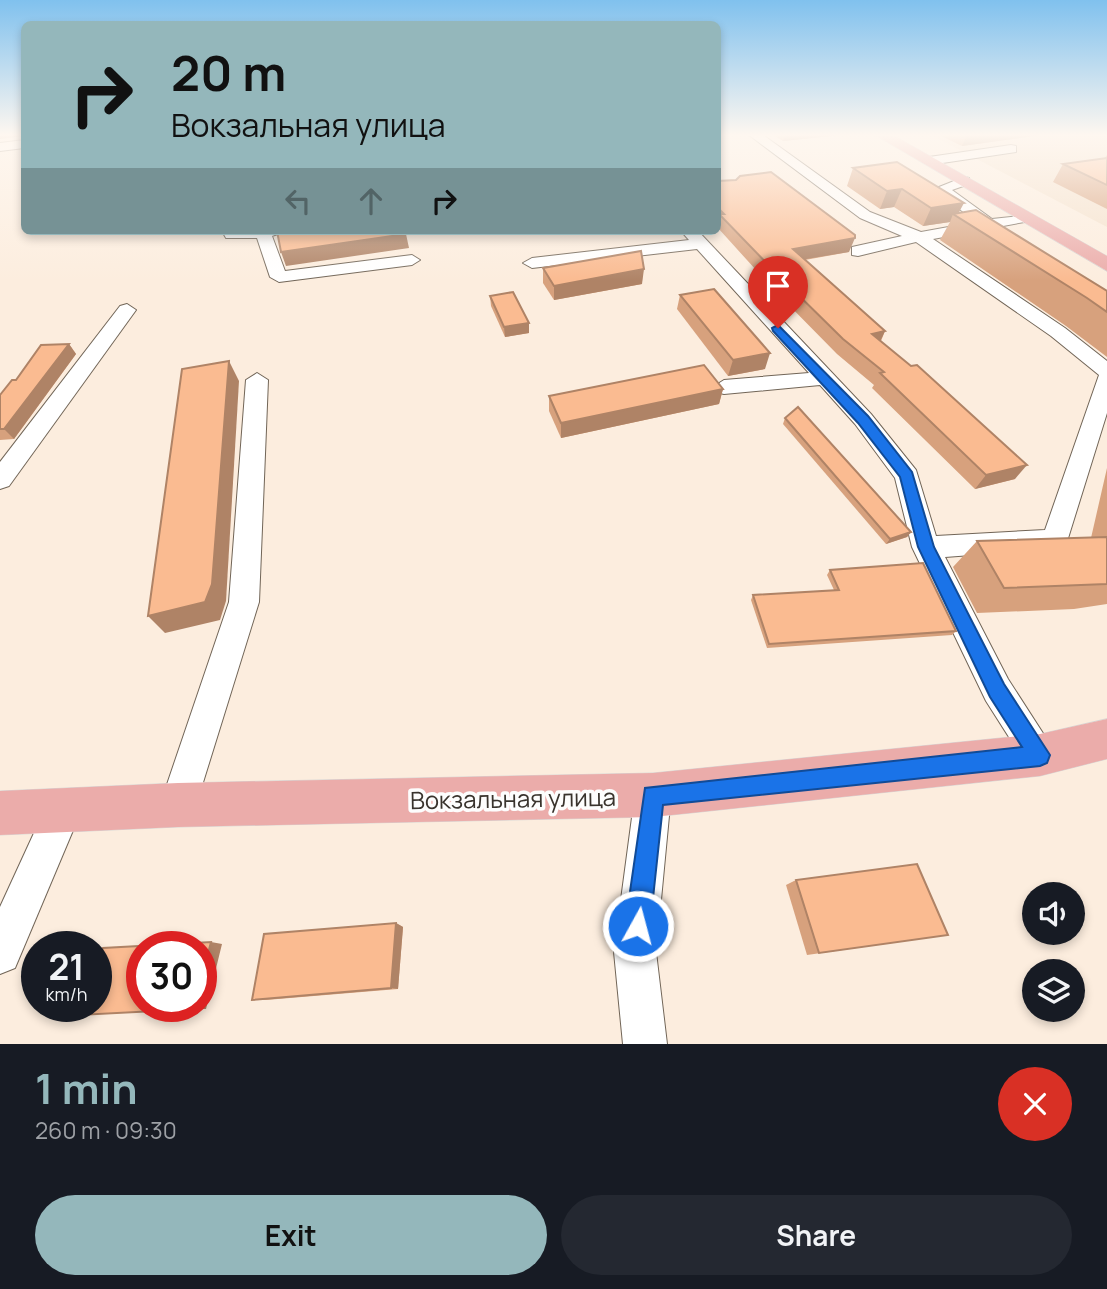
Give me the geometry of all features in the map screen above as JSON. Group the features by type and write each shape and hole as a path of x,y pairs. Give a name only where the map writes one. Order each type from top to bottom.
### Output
{"main road":[{"path":"968,184 1107,265"},
{"name":"Вокзальная улица","path":"0,813 178,805 653,795 1040,755 1107,739"}],"street":[{"path":"822,184 865,215 919,237 1058,332 1107,371"},
{"path":"956,184 941,189 989,225"},
{"path":"858,251 1025,218"},
{"path":"272,235 279,277 412,260"},
{"path":"532,263 695,238 863,419 907,475 926,547 997,690 1040,755"},
{"path":"0,480 11,453 127,310"},
{"path":"724,387 826,378"},
{"path":"926,547 1055,540 1096,450 1107,378"},
{"path":"178,805 244,601 257,380"},
{"path":"645,1044 635,952 653,795"},
{"path":"0,953 64,809"}],"shaded area":[{"path":"1024,184 1107,184 1107,227"}],"building":[{"path":"721,184 787,184 855,235 855,238 793,249 885,331 872,334 911,366 917,365 1027,465 986,475 880,373 884,372 843,339 780,277 721,216 724,214 721,211"},
{"path":"876,184 932,184 964,203 931,208 902,189 887,191"},
{"path":"976,210 1107,291 1107,312 953,214"},
{"path":"278,235 399,235 281,252"},
{"path":"641,251 644,269 554,286 543,268"},
{"path":"714,289 770,353 733,360 680,295"},
{"path":"513,292 529,323 504,327 490,296"},
{"path":"69,344 4,429 0,429 0,395 12,380 16,380 41,345"},
{"path":"229,361 212,584 205,602 148,616 182,369"},
{"path":"704,365 723,389 561,423 549,396"},
{"path":"798,407 911,532 890,539 785,418"},
{"path":"1107,537 1107,584 1004,588 977,541"},
{"path":"923,563 956,631 769,644 753,595 839,590 830,570"},
{"path":"917,864 948,935 819,953 796,880"},
{"path":"396,923 391,988 252,1000 264,934"},
{"path":"126,947 126,1013 112,1013 112,948"}],"route":[{"path":"638,926 653,795 1040,755 997,690 926,547 907,475 863,419 778,328"}]}
